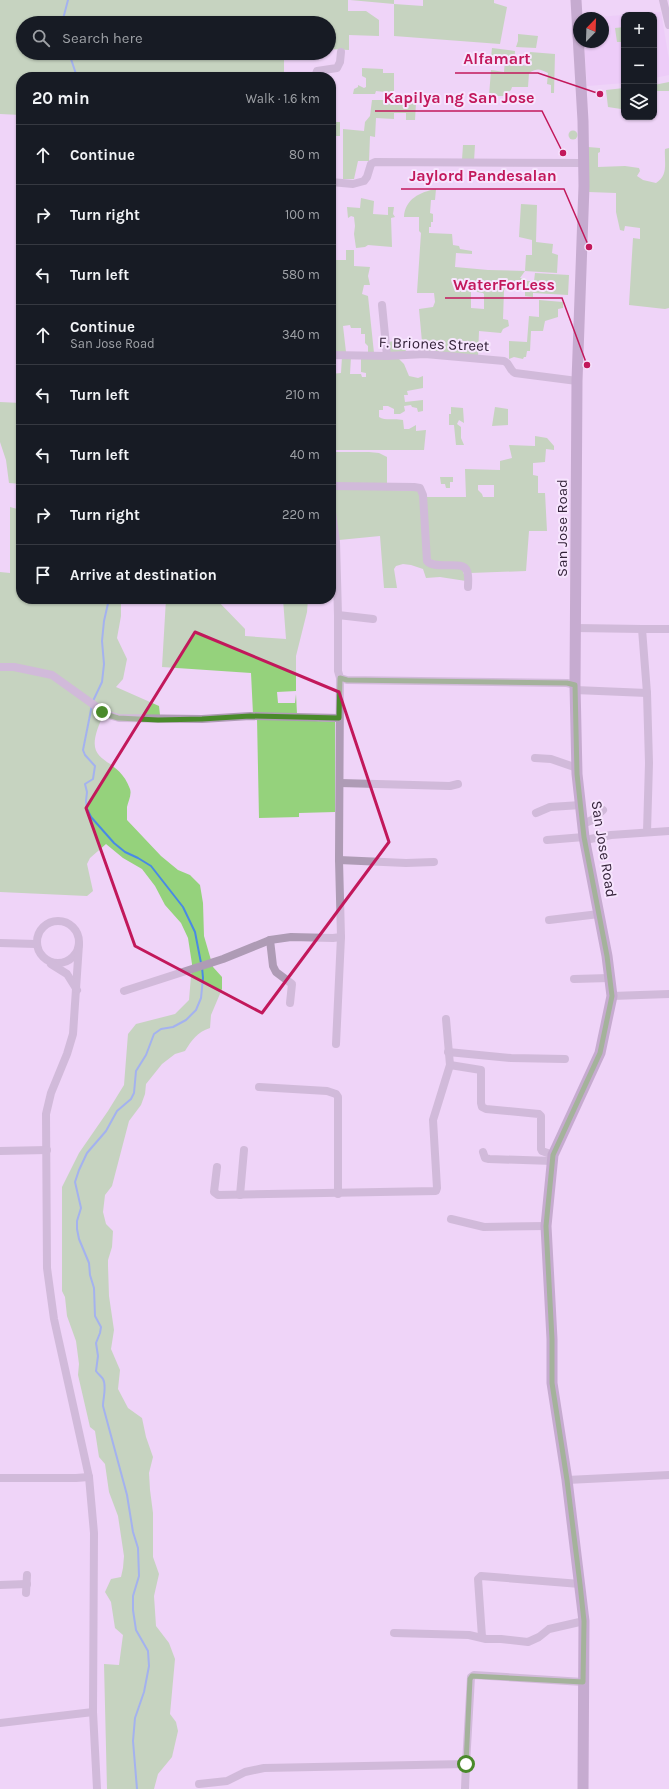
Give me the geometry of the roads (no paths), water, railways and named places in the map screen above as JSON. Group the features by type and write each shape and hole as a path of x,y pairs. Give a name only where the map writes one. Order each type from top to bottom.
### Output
{"street":[{"name":"San Jose Road","path":"576,0 584,164 584,222 577,381 575,687 577,768 584,838 599,914 612,996 600,1053 553,1158 546,1226 552,1339 552,1383 567,1480 584,1621 583,1789"},
{"path":"663,0 669,25"},
{"path":"316,72 337,68 340,62 341,52"},
{"path":"336,182 353,184 364,181 367,177 371,164 375,162 584,164"},
{"path":"382,305 387,356"},
{"name":"F. Briones Street","path":"336,355 387,356 425,354 504,361 508,363 512,371 515,373 577,381"},
{"path":"336,486 420,488 424,495 426,561 433,566 459,565 464,567 467,572 468,587"},
{"path":"336,542 338,671 340,678 339,860 341,937 336,1044"},
{"path":"338,615 373,619"},
{"path":"576,628 669,629"},
{"path":"642,629 647,693 649,763 647,832"},
{"path":"0,667 14,667 52,675 102,712 118,718 158,720 250,716 339,718"},
{"path":"340,678 347,680 567,683 575,687 647,693"},
{"path":"535,758 551,759 577,768"},
{"path":"340,783 450,786 458,784"},
{"path":"536,813 550,808 581,805"},
{"path":"583,824 592,820 603,810"},
{"path":"547,840 669,831"},
{"path":"339,860 406,863 434,862"},
{"path":"549,920 599,914"},
{"path":"77,991 68,974 39,954 36,944 38,934 46,924 59,921 72,926 79,937 77,991 73,1034 67,1054 51,1093 46,1114 48,1275 54,1319 89,1476 94,1533 93,1712 97,1789"},
{"path":"124,991 223,959 270,940 286,938 311,939 341,937"},
{"path":"270,940 273,966 276,972 292,984 290,1003"},
{"path":"0,943 36,944"},
{"path":"49,962 62,964 68,961 78,951 79,944"},
{"path":"574,979 609,978"},
{"path":"612,996 669,994"},
{"path":"217,1167 215,1194 338,1194 436,1191 433,1120 450,1065 446,1019"},
{"path":"448,1052 511,1058 565,1059"},
{"path":"450,1065 481,1070 482,1107 486,1109 539,1114 541,1116 541,1149 553,1158"},
{"path":"259,1087 327,1091 336,1094 338,1097 338,1194"},
{"path":"0,1151 47,1150"},
{"path":"240,1195 244,1150"},
{"path":"483,1152 485,1158 490,1159 553,1158"},
{"path":"450,1219 484,1227 546,1226"},
{"path":"567,1480 669,1475"},
{"path":"0,1478 76,1478 89,1476"},
{"path":"26,1593 27,1575"},
{"path":"482,1637 478,1579 481,1576 580,1584"},
{"path":"0,1586 27,1584"},
{"path":"394,1633 469,1635 486,1639 501,1638 528,1642 539,1638 549,1629 584,1621"},
{"path":"465,1789 470,1679 472,1676 583,1682"},
{"path":"0,1723 93,1712"},
{"path":"199,1784 226,1781 245,1772 264,1768 466,1764"}],"waterway":[{"path":"64,16 68,0"},
{"path":"71,60 75,72"},
{"path":"93,701 102,682 104,664 102,641 108,604"},
{"path":"92,705 83,750 85,755 95,766 93,779 85,784 87,792 87,809 91,817 114,843 125,852 151,866 183,907 195,932 201,963"},
{"path":"137,1789 133,1741 135,1718 144,1692 149,1666 148,1651 136,1630 133,1610 133,1596 139,1576 138,1548 133,1532 127,1495 103,1406 105,1389 104,1382 96,1371 98,1356 96,1343 101,1327 95,1316 94,1288 90,1275 89,1263 79,1239 77,1229 77,1221 81,1208 75,1182 87,1153 106,1131 117,1111 131,1099 134,1093 136,1071 146,1055 154,1034 161,1029 173,1027 186,1020 196,1010 201,998 203,978 202,967"}],"place":[{"name":"Alfamart","path":"600,94"},
{"name":"Kapilya ng San Jose","path":"563,153"},
{"name":"Jaylord Pandesalan","path":"589,247"},
{"name":"WaterForLess","path":"587,365"}]}
